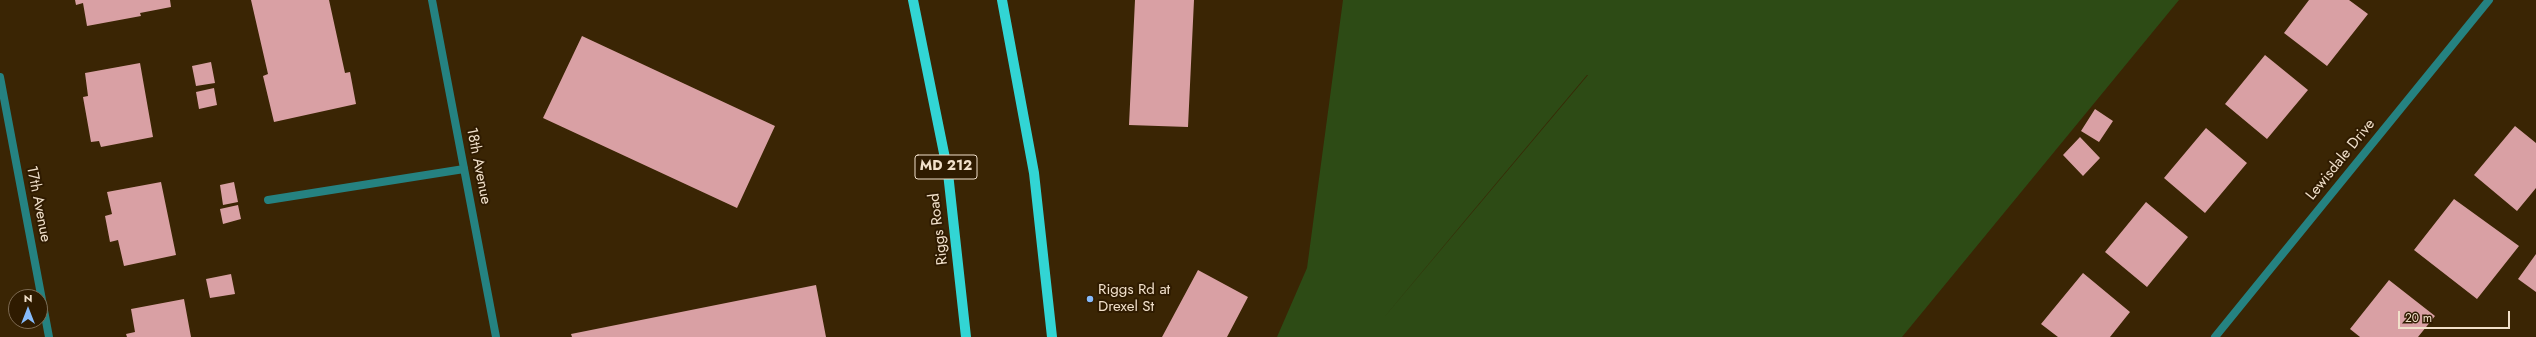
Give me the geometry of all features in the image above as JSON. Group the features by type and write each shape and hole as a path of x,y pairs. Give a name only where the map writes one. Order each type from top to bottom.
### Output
{"main road":[{"name":"Riggs Road","path":"913,0 948,173 966,337"},
{"path":"1002,0 1034,173 1052,337"}],"street":[{"name":"18th Avenue","path":"432,0 496,337"},
{"name":"Lewisdale Drive","path":"2215,337 2488,0"},
{"name":"17th Avenue","path":"0,77 49,337"},
{"path":"268,200 464,169"}],"green space":[{"path":"1343,0 2179,0 1902,337 1277,337 1307,268","holes":["1587,75 1588,75 1381,321"]}],"building":[{"path":"75,0 170,0 171,7 140,13 141,16 87,26 83,3 76,5"},
{"path":"251,0 329,0 345,73 350,72 356,104 274,122 263,76 268,74"},
{"path":"1135,0 1194,0 1188,127 1129,125"},
{"path":"2309,0 2349,0 2368,14 2327,66 2284,33"},
{"path":"582,36 775,126 737,208 543,118"},
{"path":"2265,55 2308,90 2267,139 2225,104"},
{"path":"211,62 215,83 196,86 192,66"},
{"path":"140,63 153,137 101,147 99,141 91,142 83,97 88,96 85,73"},
{"path":"214,88 217,105 199,109 196,92"},
{"path":"2095,109 2113,121 2099,142 2081,131"},
{"path":"2515,126 2536,143 2536,188 2517,211 2474,175"},
{"path":"2206,128 2247,163 2205,213 2164,178"},
{"path":"2080,137 2100,158 2083,176 2063,155"},
{"path":"161,182 176,255 124,266 118,240 110,242 105,216 112,214 107,192"},
{"path":"234,182 238,202 223,205 220,185"},
{"path":"2454,199 2519,246 2477,299 2414,250"},
{"path":"2146,202 2188,237 2147,287 2105,252"},
{"path":"238,205 241,219 223,224 220,209"},
{"path":"2536,254 2536,292 2518,279"},
{"path":"1198,270 1248,297 1227,337 1162,337"},
{"path":"2083,273 2130,312 2110,337 2058,337 2041,324"},
{"path":"231,274 235,294 210,298 206,279"},
{"path":"2389,280 2435,316 2418,337 2360,337 2350,329"},
{"path":"816,285 826,337 572,337 571,334"},
{"path":"184,299 191,337 127,337 126,334 135,332 131,309"}],"place":[{"name":"Riggs Rd at Drexel St","path":"1090,299"}]}
